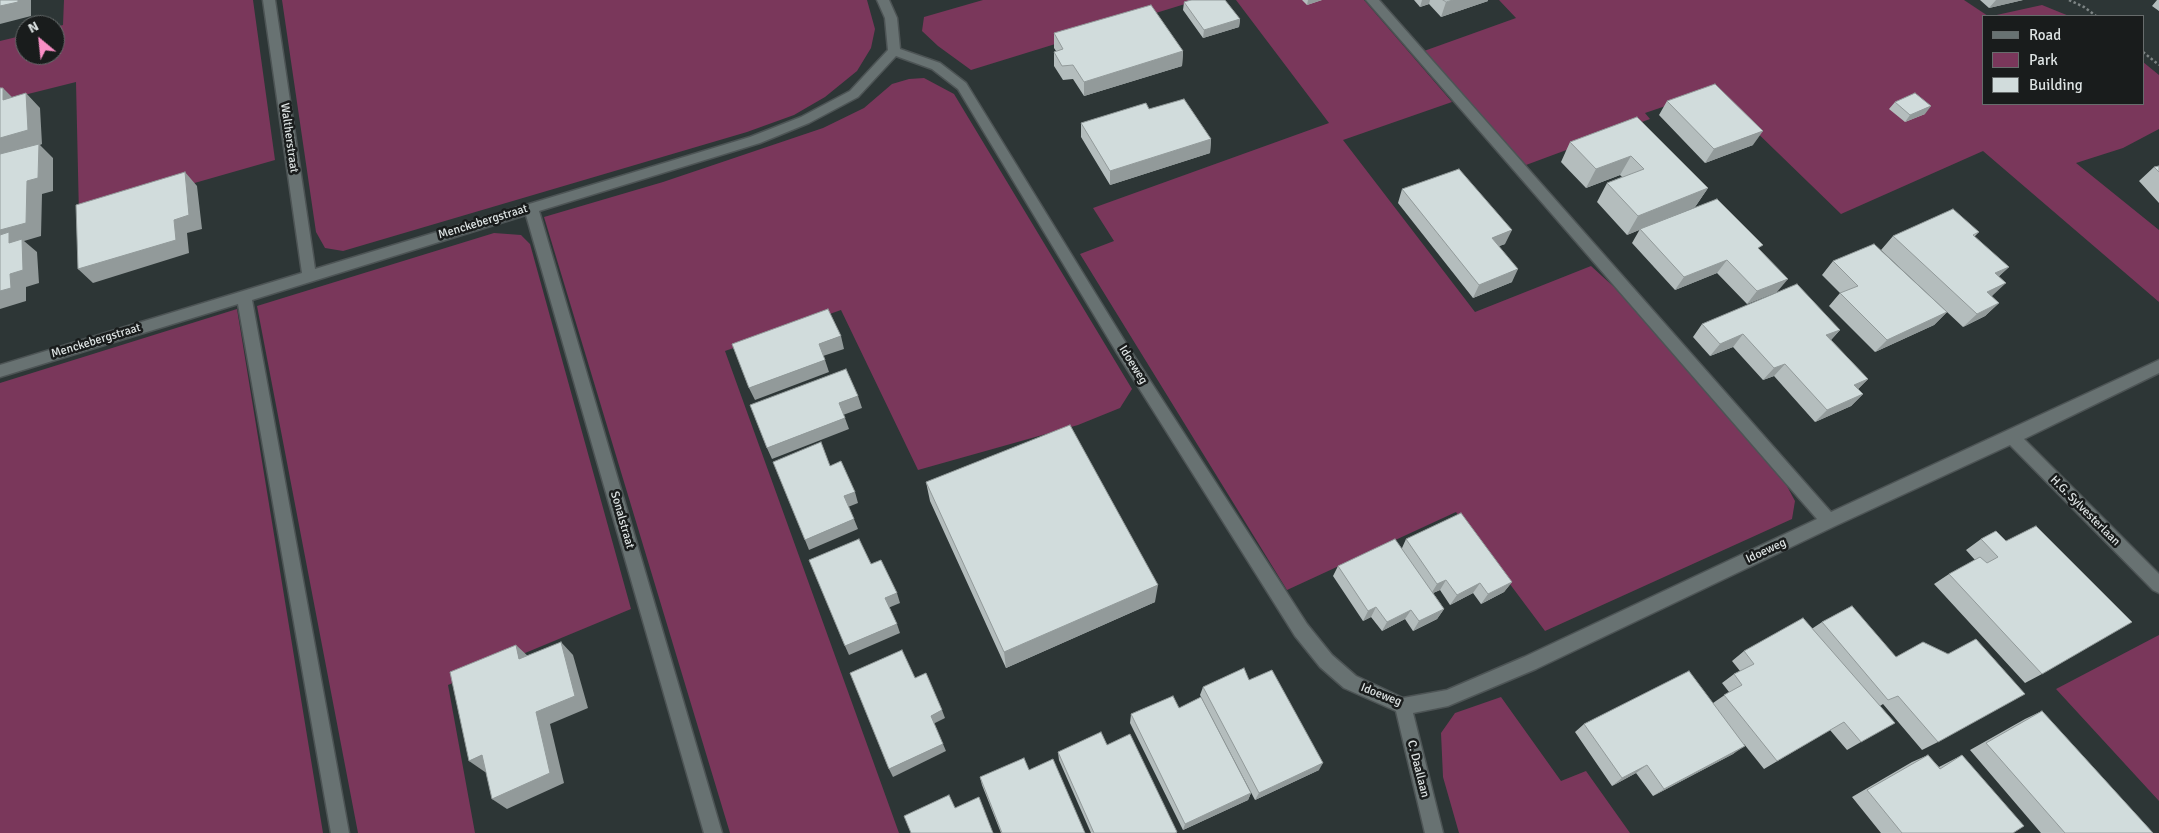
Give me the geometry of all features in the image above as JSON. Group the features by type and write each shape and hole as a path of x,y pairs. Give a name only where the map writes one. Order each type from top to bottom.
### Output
{"street":[{"name":"Waltherstraat","path":"269,0 308,275"},
{"path":"883,0 891,18 894,51"},
{"path":"1372,0 1829,521"},
{"name":"Menckebergstraat","path":"0,371 308,275 755,140 805,120 854,94 894,51"},
{"name":"Idoeweg","path":"894,51 936,66 962,86 1122,349 1301,630 1326,661 1350,682 1403,706 1448,698 1530,663 2159,366"},
{"name":"Sonalstraat","path":"531,208 713,833"},
{"path":"244,296 340,833"},
{"name":"H.G. Sylvesterlaan","path":"2012,437 2159,585"},
{"name":"C. Daallaan","path":"1403,706 1434,833"}],"path":[{"path":"2069,0 2084,7 2095,15"},
{"path":"2144,53 2159,65"}],"green space":[{"path":"64,0 253,0 275,160 79,216 76,82 0,101 0,41 15,37 15,65 65,65 65,15 63,15"},
{"path":"282,0 867,0 875,29 871,48 857,71 825,97 794,115 747,132 343,251 325,248 316,232"},
{"path":"983,0 1198,0 971,70 938,46 922,31 924,17"},
{"path":"1236,0 1364,0 1452,102 1343,140 1475,312 1591,266 1614,287 1781,475 1795,501 1792,519 1545,631 1456,512 1287,590 1080,254 1114,241 1093,208 1329,123"},
{"path":"1499,0 1964,0 1986,15 1982,15 1982,105 2144,105 2144,63 2159,75 2159,129 2123,148 2076,163 2159,230 2159,302 1983,151 1841,214 1713,90 1645,113 1650,119 1526,165 1424,51 1516,18"},
{"path":"2042,5 2067,15 1997,15"},
{"path":"924,78 954,94 1132,389 1120,408 1078,425 918,470 841,310 725,351 899,833 730,833 544,217 663,182 823,128 864,108 892,84 909,79"},
{"path":"494,233 521,235 530,244 631,609 448,685 475,833 358,833 257,306"},
{"path":"237,309 323,833 0,833 0,383"},
{"path":"2159,635 2159,801 2056,689"},
{"path":"1501,697 1561,781 1586,771 1630,833 1459,833 1443,777 1441,733 1455,713"}],"building":[{"path":"0,0 18,0 18,2 0,6"},
{"path":"1191,0 1225,0 1240,19 1204,30 1184,2"},
{"path":"1151,5 1183,51 1084,82 1073,65 1062,66 1054,52 1063,49 1054,33"},
{"path":"1715,84 1763,131 1714,149 1667,101"},
{"path":"0,88 3,88 3,100 26,93 28,130 0,138"},
{"path":"1915,93 1931,106 1910,115 1895,102"},
{"path":"1184,99 1211,139 1110,171 1081,123 1146,103 1149,109"},
{"path":"1637,117 1708,188 1638,216 1607,183 1644,169 1631,156 1596,169 1570,142"},
{"path":"39,144 38,178 27,181 26,223 0,230 0,154"},
{"path":"1459,169 1512,230 1492,238 1518,269 1479,285 1402,189"},
{"path":"185,172 189,215 174,220 176,240 78,269 76,205"},
{"path":"1717,199 1763,245 1758,248 1788,279 1757,291 1727,260 1684,277 1640,229"},
{"path":"1953,209 1979,232 1973,235 2009,267 1995,273 2006,283 1987,292 1999,303 1977,314 1893,236"},
{"path":"9,232 9,243 22,239 23,270 10,274 11,288 0,291 0,235"},
{"path":"1874,244 1947,312 1887,340 1840,293 1858,286 1833,261"},
{"path":"1797,284 1840,330 1826,335 1868,379 1854,385 1863,394 1827,410 1785,364 1774,368 1743,334 1720,344 1702,324"},
{"path":"828,309 841,336 819,344 825,360 749,388 732,344"},
{"path":"846,369 858,396 839,403 845,418 767,448 750,405"},
{"path":"1070,425 1158,585 1004,652 926,482"},
{"path":"821,442 830,466 841,461 855,492 844,496 854,519 805,540 773,462"},
{"path":"1461,513 1512,582 1488,594 1480,583 1457,595 1446,580 1437,584 1406,539"},
{"path":"2036,526 2132,622 2042,674 1949,574 1980,557 1987,563 1998,557 1981,539 1996,531 2006,541"},
{"path":"859,539 871,564 881,560 897,593 885,598 897,624 845,646 809,560"},
{"path":"1395,539 1444,609 1419,621 1411,610 1387,622 1376,607 1368,611 1338,566"},
{"path":"1852,606 1896,657 1923,642 1948,654 1976,639 2025,694 1938,742 1898,696 1888,700 1822,622"},
{"path":"1803,618 1895,723 1861,742 1844,722 1777,761 1724,695 1742,685 1734,674 1754,664 1744,651"},
{"path":"561,642 575,696 536,712 550,773 492,799 482,755 469,761 450,672 516,645 519,659"},
{"path":"902,650 915,678 926,673 942,710 931,716 943,744 889,769 850,673"},
{"path":"1244,668 1249,680 1272,670 1323,763 1259,793 1203,687"},
{"path":"1689,671 1745,746 1664,789 1647,765 1622,778 1584,724"},
{"path":"1173,696 1179,708 1201,697 1251,793 1185,824 1131,714"},
{"path":"2042,711 2153,833 2065,833 1986,743"},
{"path":"1101,732 1107,745 1130,734 1177,832 1094,833 1058,752"},
{"path":"1928,755 1940,769 1962,755 2024,826 2013,833 1902,833 1867,790"},
{"path":"1024,758 1029,770 1053,759 1085,833 1002,833 980,777"},
{"path":"949,795 955,808 979,797 993,833 911,833 904,816"}]}
